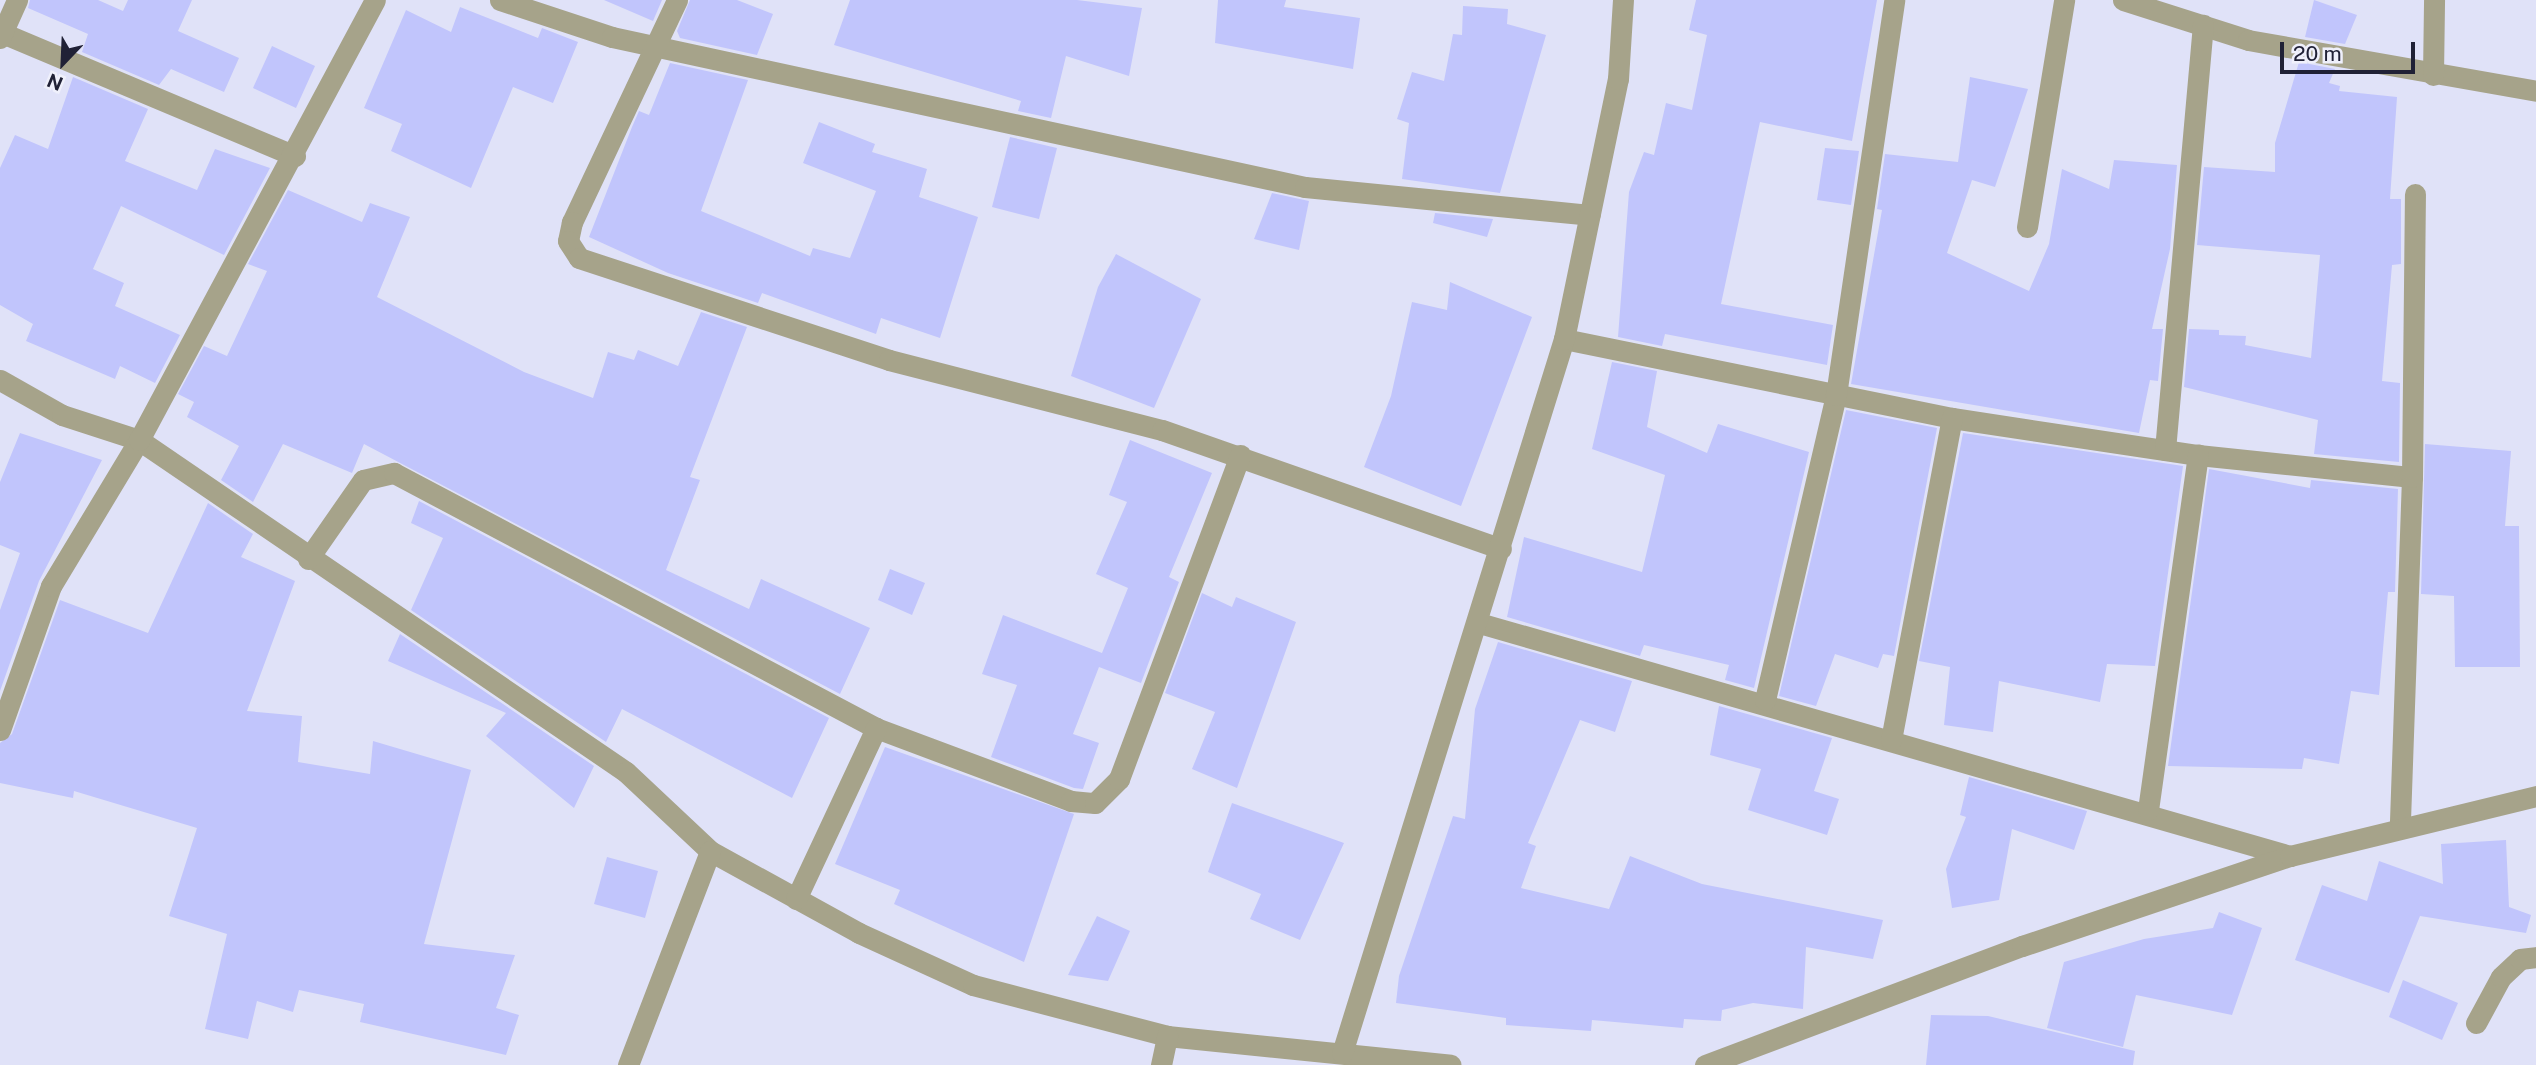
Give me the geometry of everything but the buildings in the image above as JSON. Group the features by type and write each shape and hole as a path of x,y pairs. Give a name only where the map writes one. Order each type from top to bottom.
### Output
{"street":[{"path":"17,0 1,34 295,156"},
{"path":"0,730 51,586 139,440 295,156 375,0"},
{"path":"500,0 660,46 1305,187 1590,215"},
{"path":"677,0 660,46 572,222 568,241 579,258 889,360 1240,455 1501,549"},
{"path":"1342,1053 1479,623 1564,339 1618,79 1623,0"},
{"path":"1765,700 1836,395 1894,0"},
{"path":"2027,227 2064,0"},
{"path":"2123,0 2203,25 2433,75 2536,91"},
{"path":"2433,75 2434,0"},
{"path":"2165,450 2203,25"},
{"path":"2400,825 2412,477 2415,194"},
{"path":"1564,339 1952,418 2197,455 2412,477"},
{"path":"0,380 62,415 139,440 308,559 626,772 710,852 796,899 973,985 1167,1036 1451,1065"},
{"path":"1891,740 1952,418"},
{"path":"308,559 363,480 394,473 876,728 1071,801 1095,803 1111,792 1240,455"},
{"path":"2148,810 2197,455"},
{"path":"1479,623 1765,700 1891,740 2148,810 2290,856"},
{"path":"796,899 876,728"},
{"path":"1705,1065 2022,946 2290,856 2400,825 2536,796"},
{"path":"628,1065 710,852"},
{"path":"2476,1023 2501,977 2520,959 2536,957"},
{"path":"1161,1065 1167,1036"}]}
